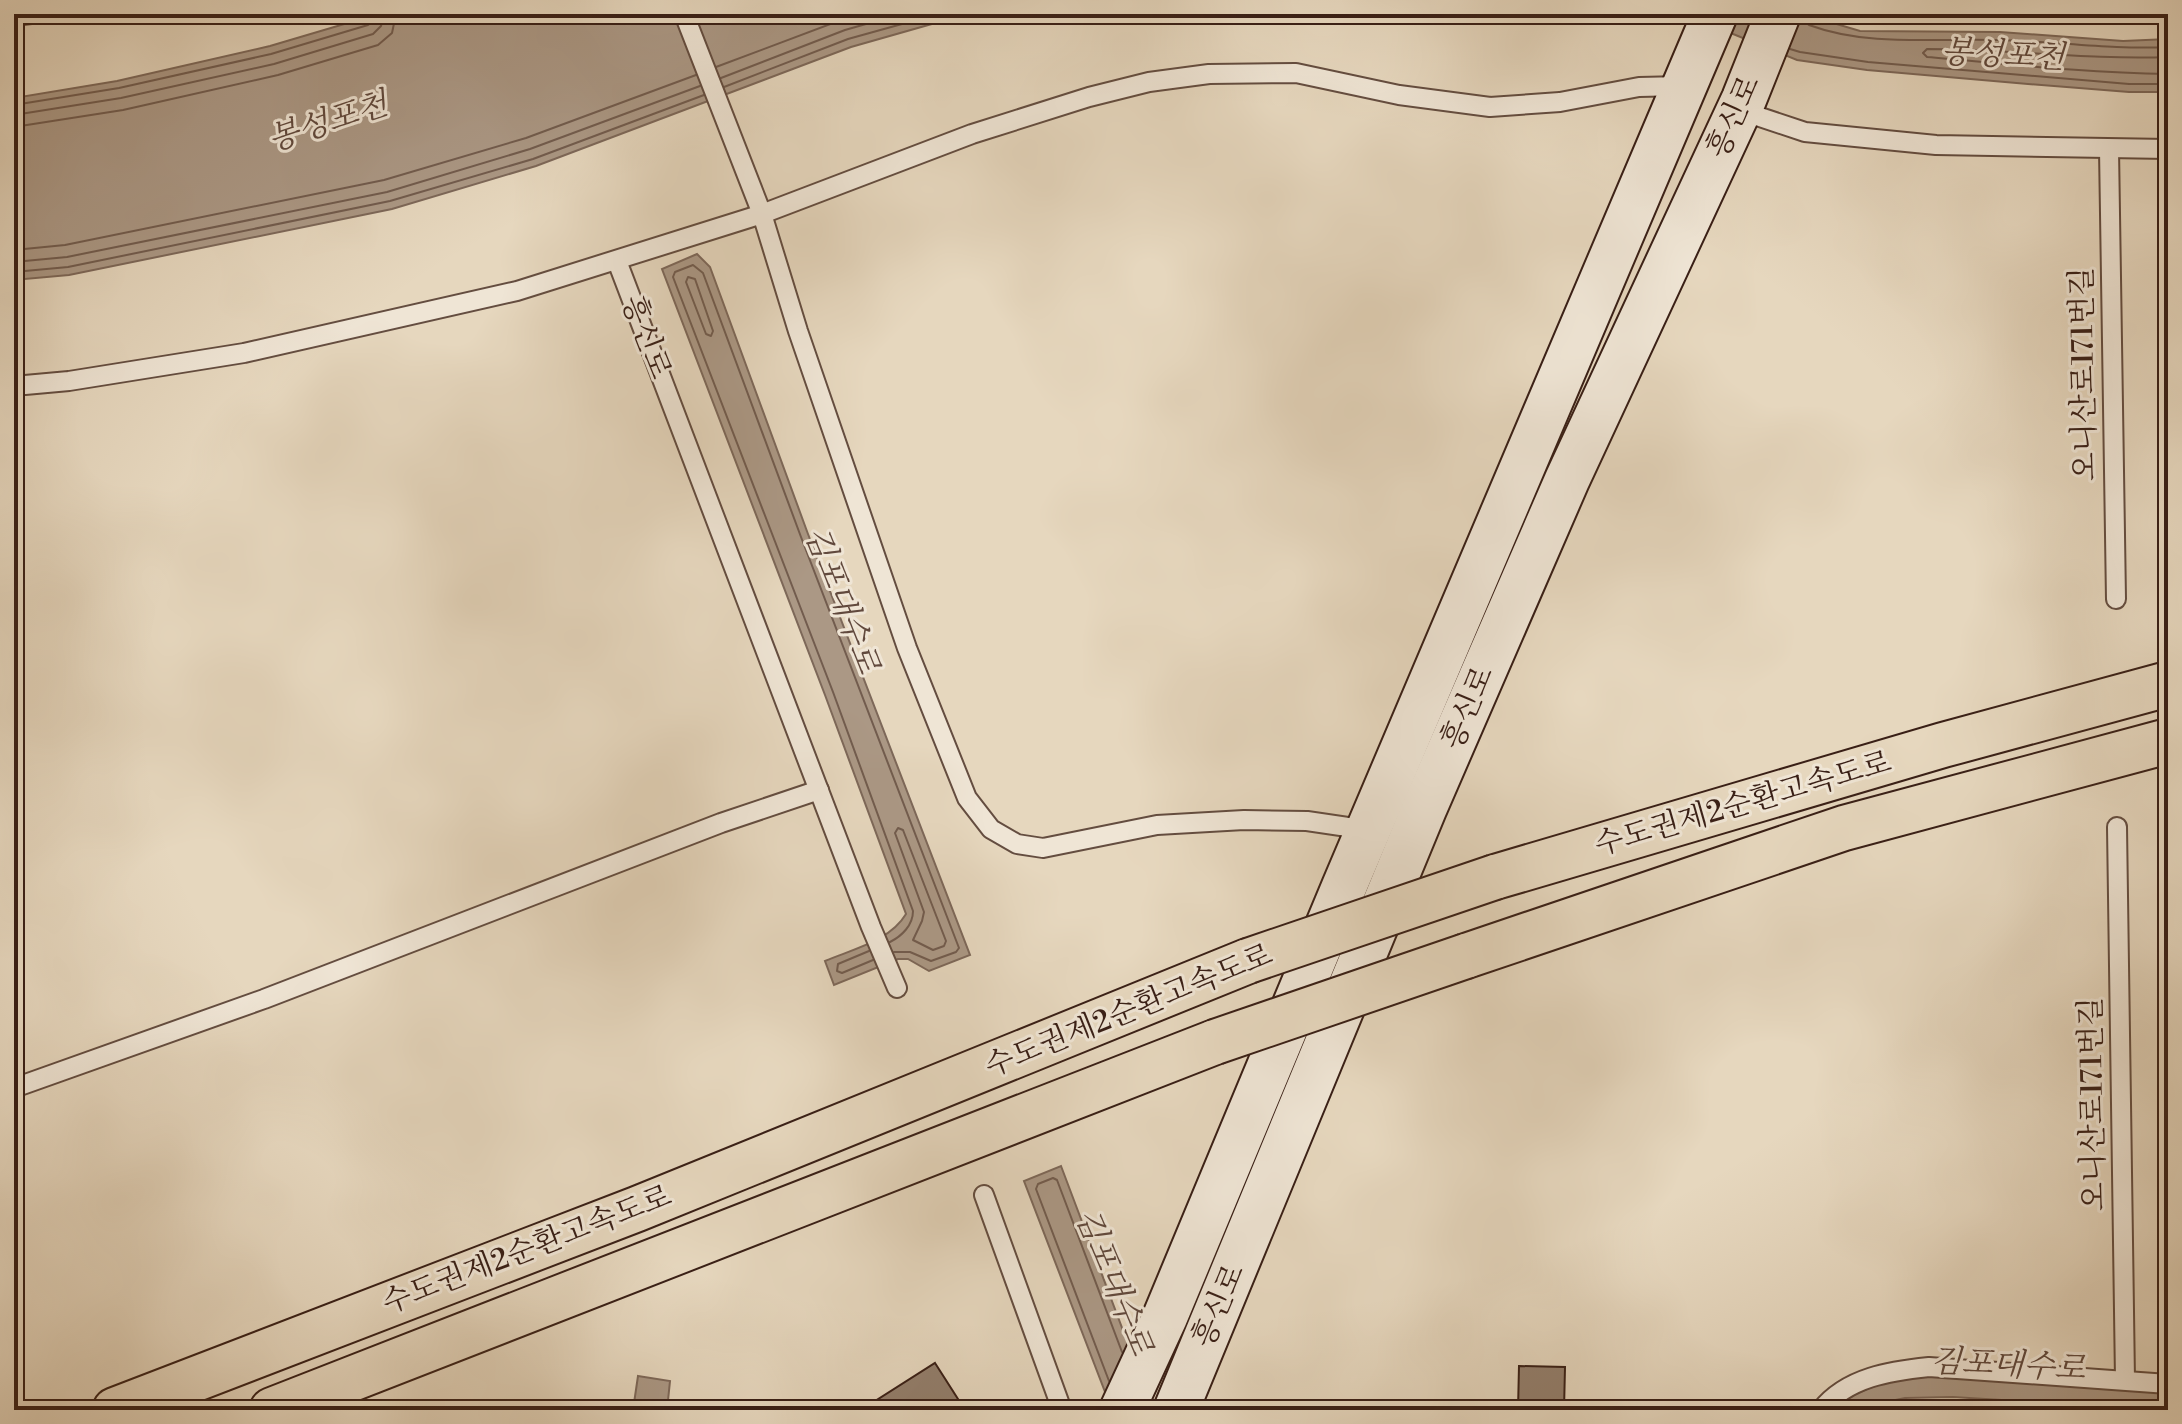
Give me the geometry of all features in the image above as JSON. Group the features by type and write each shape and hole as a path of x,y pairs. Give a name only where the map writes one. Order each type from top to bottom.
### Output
{"highway":[{"name":"수도권제2순환고속도로","path":"115,1410 637,1209 1248,961 1495,877 1943,745 2168,684"},
{"name":"수도권제2순환고속도로","path":"272,1410 1215,1042 1844,828 2168,741"}],"main road":[{"name":"흥신로","path":"1122,1410 1157,1334 1715,14"},
{"name":"흥신로","path":"1176,1410 1196,1390 1430,795 1574,465 1742,104 1778,14"}],"lane":[{"path":"14,16 31,14"},
{"path":"684,14 762,214 798,331 907,648 967,798 991,829 1017,844 1043,848 1171,824 1244,820 1307,821 1368,831"},
{"path":"617,261 762,214 972,134 1089,97 1149,82 1209,74 1296,73 1399,95 1490,107 1560,102 1688,79"},
{"path":"1742,104 1805,132 1936,145 2168,149"},
{"name":"오니산로171번길","path":"2109,149 2116,599"},
{"name":"흥신로","path":"14,386 69,381 244,353 503,294 617,261 897,988"},
{"path":"14,1088 264,999 721,823 819,790"},
{"name":"오니산로171번길","path":"2117,827 2125,1380"},
{"path":"984,1195 1062,1410"},
{"path":"1157,1334 1196,1390"},
{"path":"1821,1410 1830,1399 1860,1381 1891,1371 1929,1367 2168,1384"}],"water":[{"name":"봉성포천","path":"378,14 967,14 851,47 536,166 392,209 69,275 14,280 14,98 117,81 270,46"},
{"name":"봉성포천","path":"1684,14 1803,14 1860,31 2000,32 2123,41 2168,39 2168,92 2028,84 1867,70 1797,60"},
{"path":"697,254 710,267 808,534 970,955 929,971 908,959 898,959 834,985 825,961 881,938 906,914 662,269"},
{"path":"1061,1166 1153,1410 1112,1410 1024,1181"},
{"path":"1932,1374 2168,1392 2168,1410 1953,1397 1905,1398 1869,1410 1833,1410 1844,1401 1879,1384"},
{"path":"638,1376 670,1381 667,1410 633,1410"}],"building":[{"path":"935,1363 965,1410 861,1410"},
{"path":"1519,1366 1565,1367 1564,1410 1518,1410"}],"water label":[{"name":"김포대수로","path":"842,600"},
{"name":"김포대수로","path":"1114,1282"},
{"name":"김포대수로","path":"2008,1365"}]}
